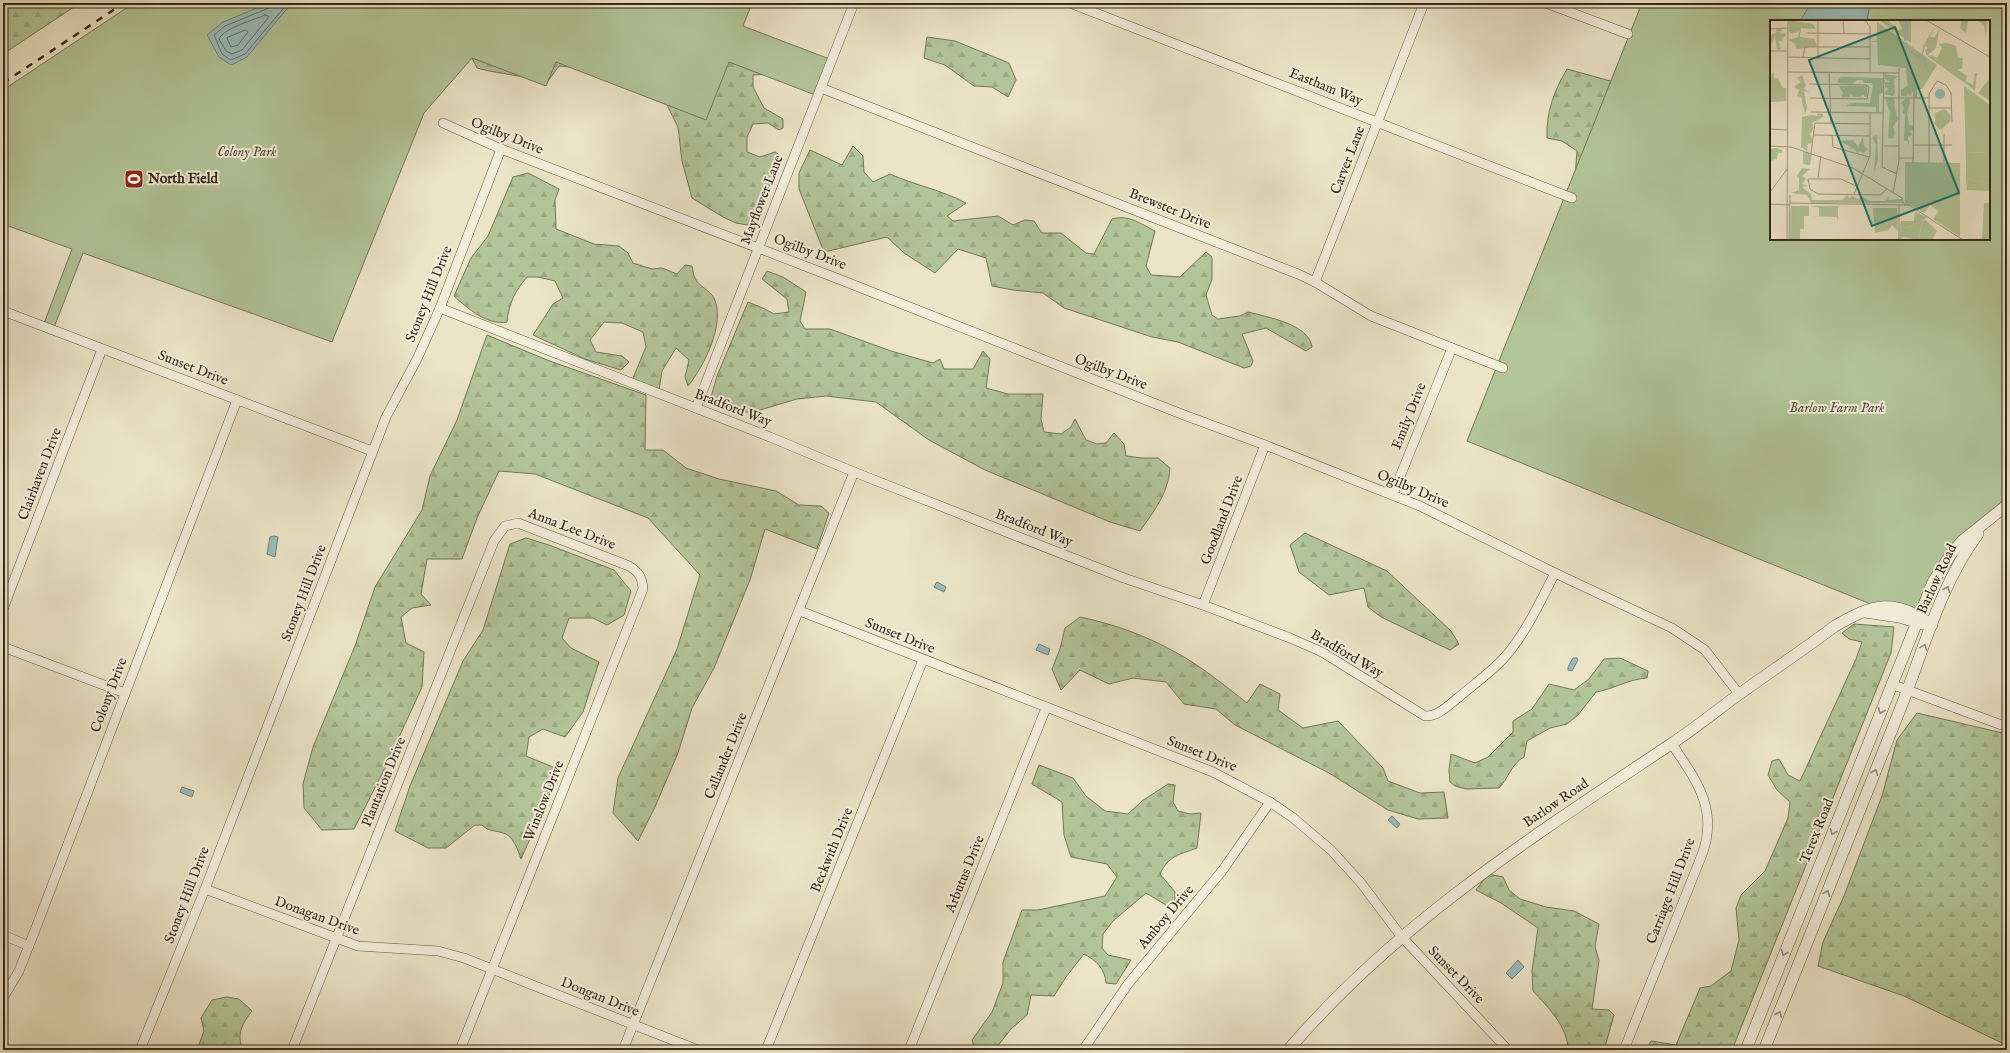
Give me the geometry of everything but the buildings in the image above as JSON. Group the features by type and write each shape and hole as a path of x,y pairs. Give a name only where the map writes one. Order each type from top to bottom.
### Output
{"street":[{"name":"Mayflower Lane","path":"696,408 854,3"},
{"name":"Eastham Way","path":"1070,3 1572,198"},
{"name":"Carver Lane","path":"1315,282 1424,3"},
{"path":"1546,3 1628,34"},
{"name":"Brewster Drive","path":"821,88 968,144 1315,282 1371,316 1503,368"},
{"name":"Ogilby Drive","path":"443,123 501,149 758,248 1184,416 1266,445 1393,494 1463,526 1555,573 1672,628 1708,654 1739,694"},
{"name":"Stoney Hill Drive","path":"140,1050 205,889 372,451 386,417 418,359 440,308 501,149"},
{"name":"Bradford Way","path":"440,308 1124,578 1203,604 1322,652 1415,711 1429,716 1450,704 1502,659 1515,643 1537,608 1555,573"},
{"name":"Sunset Drive","path":"3,311 372,451"},
{"name":"Emily Drive","path":"1393,494 1452,348"},
{"name":"Clairhaven Drive","path":"3,609 102,349"},
{"name":"Colony Drive","path":"3,998 19,971 29,946 237,400"},
{"name":"Goodland Drive","path":"1203,604 1266,445"},
{"name":"Callander Drive","path":"623,1050 800,611 854,472"},
{"name":"Barlow Road","path":"1917,619 1933,582 1951,554 1962,541 1984,525 2007,505"},
{"name":"Anna Lee Drive","path":"505,526 518,523 528,526 630,566"},
{"name":"Barlow Road","path":"1288,1050 1316,1017 1401,936 1459,890 1540,832 1672,744 1739,694 1835,626 1882,606 1894,607 1932,626 1953,573 1984,525"},
{"name":"Plantation Drive","path":"292,1050 494,541 505,526"},
{"name":"Winslow Drive","path":"460,1050 639,601 643,589 642,579 639,572 630,566"},
{"name":"Sunset Drive","path":"800,611 1213,772 1270,802 1292,817 1348,868 1401,936 1508,1050"},
{"name":"Terex Road","path":"1746,1050 1917,619"},
{"path":"1764,1050 1908,690 1932,626"},
{"path":"3,647 125,693"},
{"name":"Beckwith Drive","path":"766,1050 923,660"},
{"path":"1892,684 2007,727"},
{"name":"Arbutus Drive","path":"909,1050 1046,708"},
{"name":"Carriage Hill Drive","path":"1624,1050 1703,852 1708,825 1708,813 1701,790 1672,744"},
{"name":"Amboy Drive","path":"1082,1050 1128,984 1218,877 1270,802"},
{"name":"Donagan Drive","path":"205,889 336,939 364,947 438,950 492,969"},
{"path":"3,935 29,946"},
{"name":"Dongan Drive","path":"492,969 632,1026 698,1050"}],"green space":[{"path":"8,3 80,3 3,54 3,7"},
{"name":"Colony Park","path":"134,3 752,3 743,26 832,60 818,96 729,62 706,120 556,62 546,86 472,58 424,113 332,342 83,253 53,330 43,326 72,249 3,224 3,90"},
{"path":"527,3 726,49 769,74 753,75 753,87 764,108 783,119 783,128 779,130 768,123 753,124 747,137 747,152 760,157 775,152 778,154 774,176 753,221 747,225 736,223 723,217 692,198 682,161 678,127 665,101 611,71 559,66 548,81 477,68 468,50"},
{"name":"Barlow Farm Park","path":"1642,3 2007,3 2007,501 1960,541 1919,616 1878,607 1467,441"},
{"path":"927,37 955,41 1009,63 1016,80 1008,97 992,87 974,86 945,65 924,58"},
{"path":"1567,69 1614,82 1575,177 1577,151 1562,141 1547,138 1549,111 1558,85"},
{"path":"853,146 863,156 864,172 873,182 890,174 957,198 966,203 947,216 953,221 998,216 1013,225 1025,220 1034,221 1042,233 1061,233 1086,253 1094,254 1112,219 1124,218 1134,220 1155,231 1146,266 1151,275 1180,277 1206,252 1212,257 1212,279 1206,295 1212,315 1218,319 1240,316 1248,312 1276,319 1295,327 1303,333 1309,339 1312,347 1306,351 1266,328 1242,334 1253,361 1251,366 1244,368 1178,342 1152,337 1064,308 1043,293 992,286 986,258 958,249 935,273 904,253 887,237 824,252 799,189 799,173 810,150 842,165"},
{"path":"528,173 559,189 555,200 556,229 594,244 619,246 628,253 633,263 652,269 662,268 677,274 685,265 692,266 697,281 714,298 717,308 717,319 712,344 694,378 688,386 685,377 689,360 676,348 662,371 659,390 641,384 633,378 646,347 643,332 622,323 604,322 590,340 596,352 622,356 629,362 621,370 585,359 533,335 553,304 563,298 555,281 538,277 527,277 513,298 509,309 507,322 500,323 485,319 471,311 454,296 471,258 488,236 513,177"},
{"path":"767,271 783,277 806,292 800,321 805,329 830,329 891,351 933,363 940,359 944,369 973,369 983,351 990,359 986,388 1008,394 1043,394 1041,419 1044,432 1061,434 1071,427 1075,419 1086,440 1097,444 1106,443 1114,433 1124,444 1126,456 1158,458 1170,468 1169,477 1160,502 1140,531 1110,522 985,470 929,440 876,402 826,396 797,399 750,413 723,404 711,397 717,376 748,302 774,314 789,312 787,299 762,279"},
{"path":"487,335 547,360 646,395 645,450 663,450 686,468 719,479 776,491 799,505 821,506 829,513 817,549 765,529 750,580 714,668 692,708 678,753 655,807 638,841 613,813 618,778 677,649 700,575 648,518 535,474 499,471 477,518 462,559 427,559 421,594 431,605 412,608 401,617 406,643 424,652 422,687 384,770 354,829 322,830 304,808 303,784 313,747 355,646 375,587 422,510 430,476 457,420"},
{"path":"1305,533 1387,571 1451,631 1459,644 1450,650 1381,617 1368,607 1364,588 1329,595 1299,572 1290,545"},
{"path":"526,538 549,545 614,570 631,591 624,615 607,625 593,618 569,618 562,638 571,648 599,662 583,712 565,737 543,729 529,737 526,756 553,767 549,796 521,859 515,843 507,834 489,830 482,825 475,825 446,848 428,848 395,831 410,786 463,661 483,630 510,544"},
{"path":"1080,617 1129,631 1164,646 1185,657 1247,703 1260,684 1280,694 1278,710 1303,728 1338,721 1383,768 1388,781 1420,793 1444,792 1448,818 1418,819 1388,810 1329,773 1235,725 1216,709 1184,704 1166,682 1133,678 1109,684 1080,670 1061,690 1052,669 1060,649 1065,628"},
{"path":"1854,624 1894,627 1891,653 1732,1050 1646,1049 1651,1041 1676,1045 1700,988 1711,986 1731,971 1739,940 1736,908 1741,895 1765,871 1788,818 1790,802 1777,790 1768,775 1772,761 1779,759 1788,775 1800,781 1856,659 1862,642 1849,639 1842,633"},
{"path":"1620,658 1648,671 1647,678 1634,680 1596,692 1578,715 1567,724 1550,728 1527,741 1524,757 1516,763 1499,788 1466,789 1455,786 1450,782 1449,770 1451,754 1475,763 1488,757 1513,732 1513,721 1532,709 1549,684 1574,690 1589,679 1604,659"},
{"path":"1917,713 2007,734 2007,1041 2004,1044 1904,996 1818,966 1823,942 1844,896 1882,796 1897,740"},
{"path":"1039,765 1073,778 1086,796 1105,811 1128,814 1142,801 1168,784 1175,785 1173,802 1178,811 1190,814 1201,813 1197,848 1175,856 1167,863 1160,874 1175,892 1175,905 1166,905 1146,893 1113,921 1103,934 1102,948 1108,955 1131,960 1116,984 1106,983 1102,969 1092,959 1084,954 1066,977 1054,996 1031,995 1027,1015 1011,1029 996,1048 990,1050 975,1050 972,1040 992,1012 1003,983 1003,962 1022,910 1038,910 1105,896 1117,877 1107,864 1071,857 1064,835 1062,802 1032,784"},
{"path":"1488,874 1503,877 1509,890 1520,899 1546,907 1574,911 1599,924 1595,946 1599,961 1592,1009 1609,1010 1614,1015 1604,1050 1568,1050 1565,1033 1561,1025 1533,991 1532,971 1538,928 1501,903 1476,890"},
{"path":"227,997 239,999 252,1011 245,1020 241,1029 240,1039 243,1050 197,1050 204,1031 201,1018 212,1000"}],"water":[{"path":"269,3 294,3 285,11 247,57 231,65 219,57 207,35 223,22"},
{"path":"1811,3 1870,3 1867,20 1801,20"},
{"path":"270,537 278,537 275,557 267,554"},
{"path":"937,582 946,587 944,592 934,587"},
{"path":"1039,644 1050,649 1048,655 1036,650"},
{"path":"1573,658 1577,658 1578,660 1572,671 1568,670 1568,667"},
{"path":"182,787 194,791 192,797 180,792"},
{"path":"1392,816 1400,824 1397,828 1388,820"},
{"path":"1518,960 1524,967 1512,979 1506,973"}],"railway":[{"path":"3,83 124,3"}],"place":[{"name":"North Field","path":"134,179"}]}
